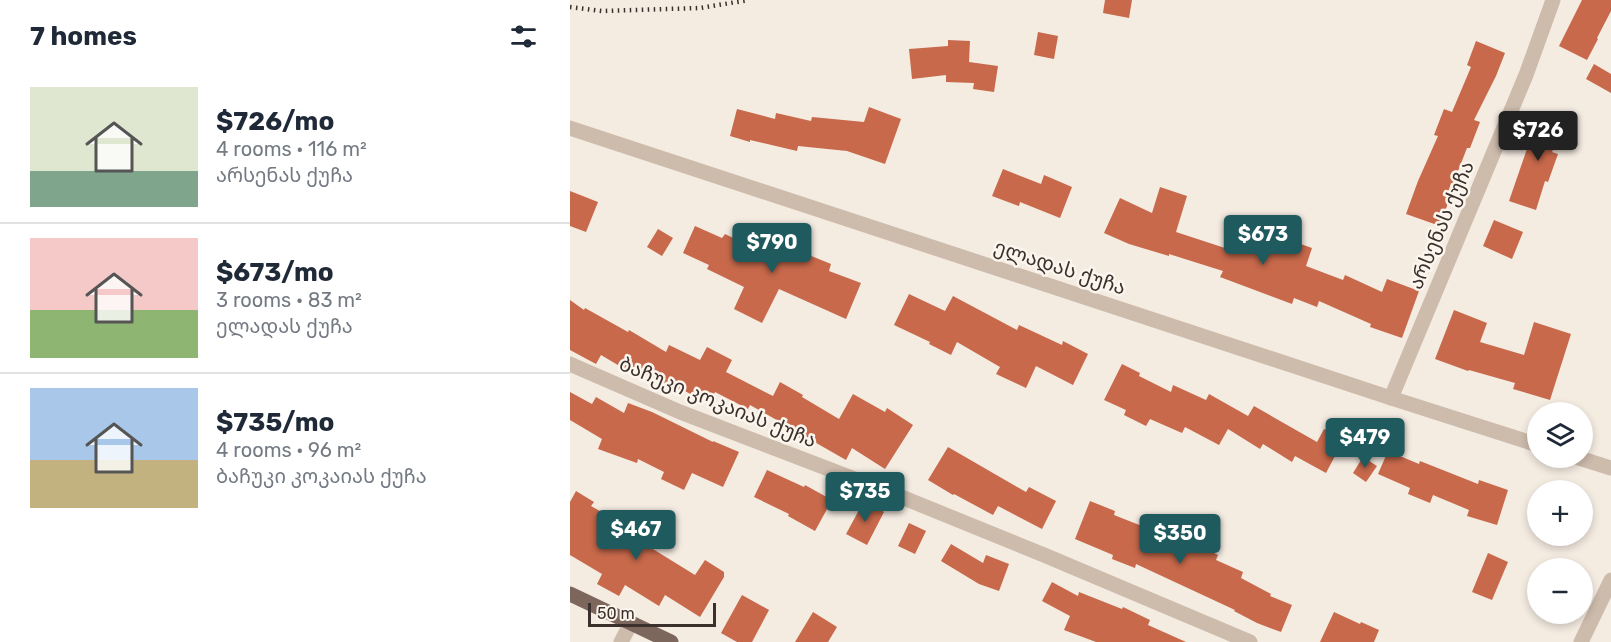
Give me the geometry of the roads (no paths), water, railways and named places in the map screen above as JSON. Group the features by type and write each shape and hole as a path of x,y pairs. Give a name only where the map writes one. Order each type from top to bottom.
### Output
{"main road":[{"path":"570,594 671,642"}],"street":[{"name":"არსენას ქუჩა","path":"1391,398 1526,75 1553,0"},
{"name":"ელადას ქუჩა","path":"570,128 1527,441"},
{"name":"ბაჩუკი კოკაიას ქუჩა","path":"570,364 680,412 898,496 1250,642"},
{"path":"1593,462 1611,468"},
{"path":"1581,642 1611,580"},
{"path":"621,642 631,623"}],"railway":[{"path":"570,7 602,11 700,8 749,0"}]}
